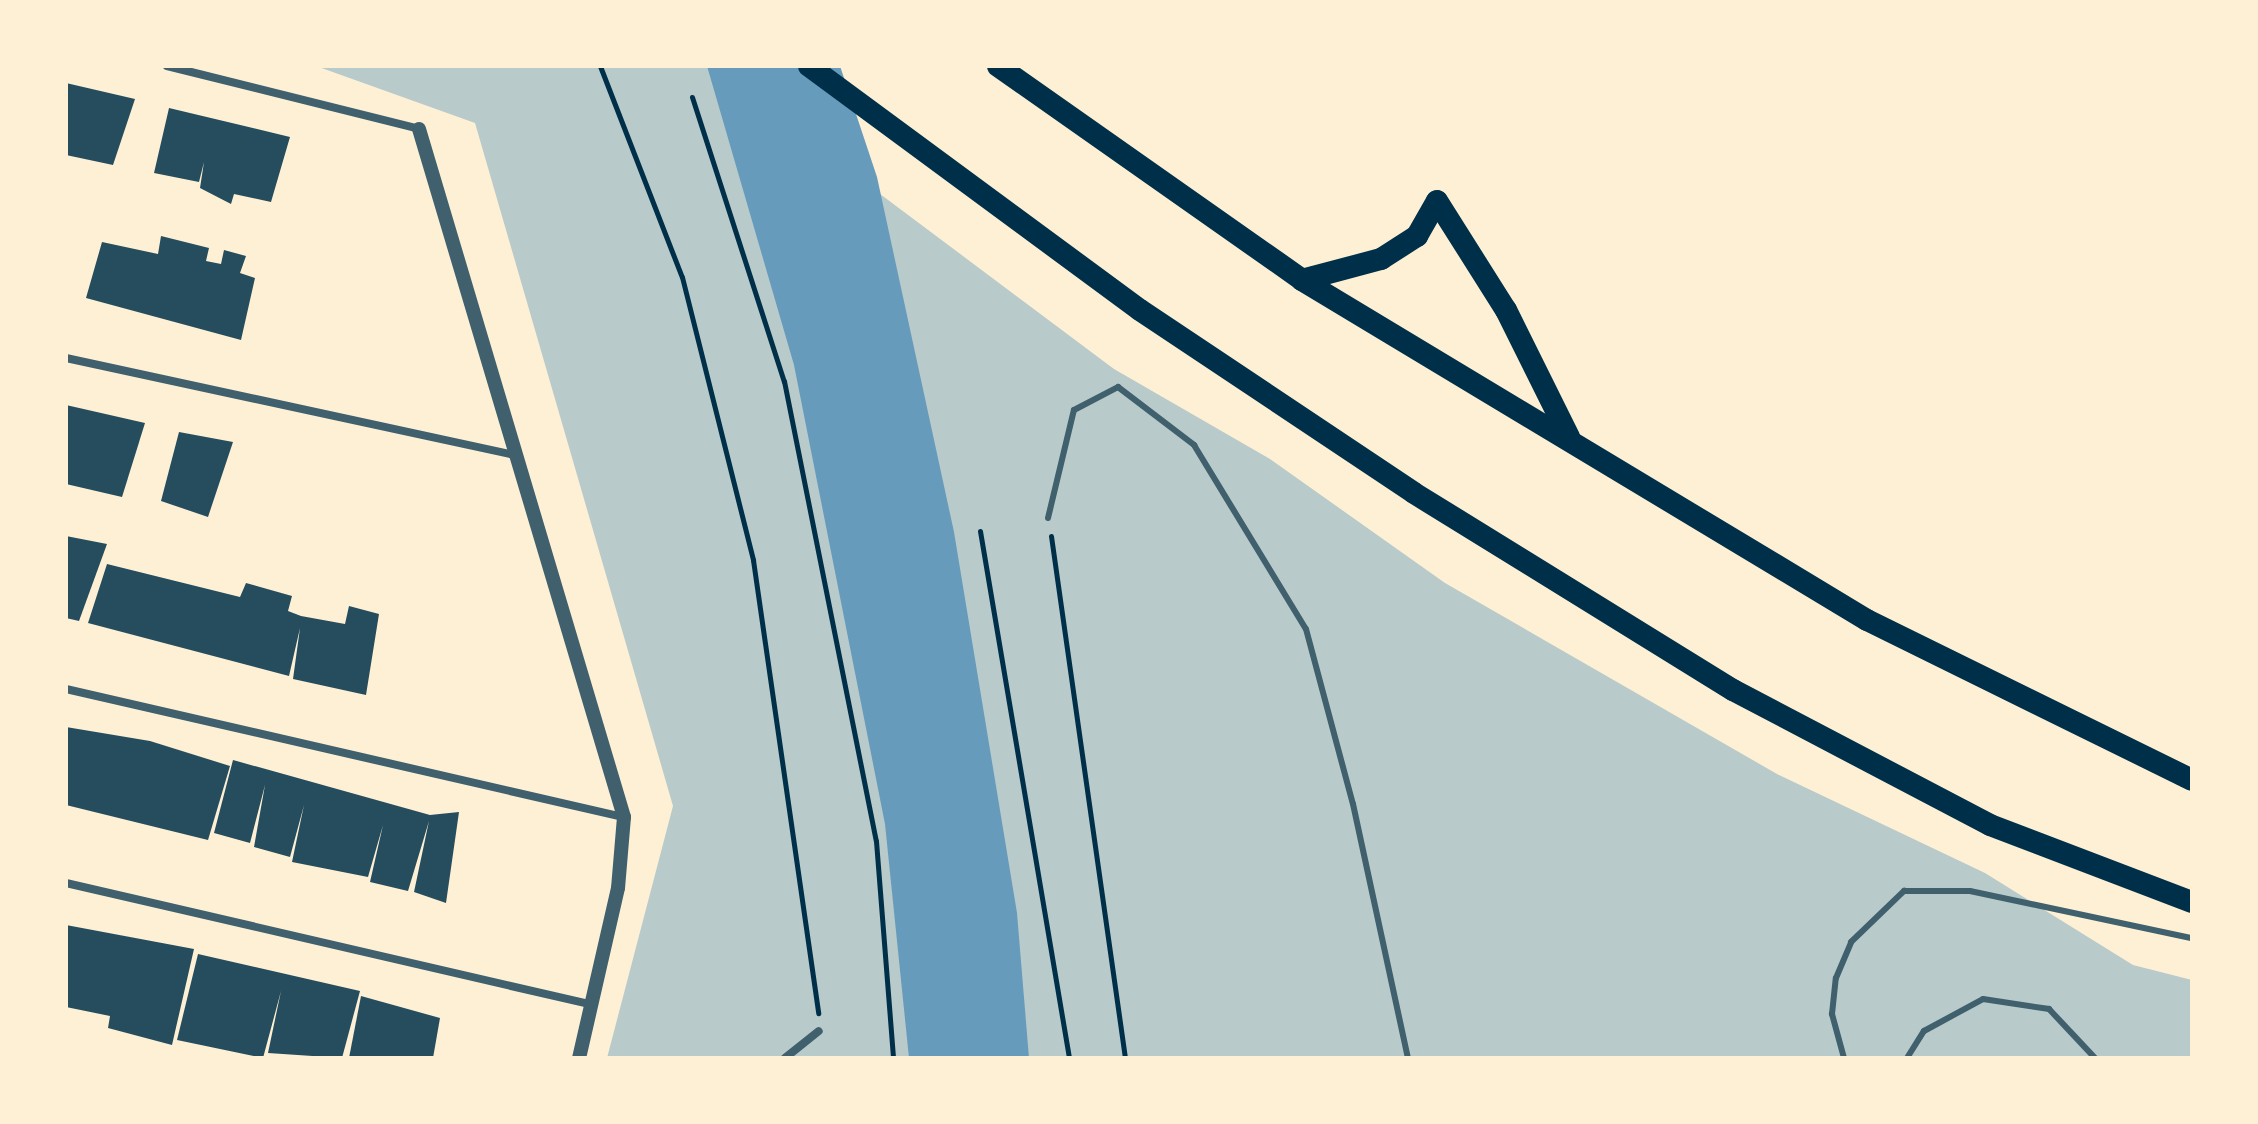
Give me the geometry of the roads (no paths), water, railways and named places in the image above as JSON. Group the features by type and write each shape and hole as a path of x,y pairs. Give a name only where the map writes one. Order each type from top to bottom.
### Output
{"highway":[{"path":"809,66 1140,310 1414,493 1733,690 1990,825 2192,902"},
{"path":"998,66 1302,280 1867,620 2192,780"},
{"path":"1302,280 1381,259 1417,236 1437,201 1506,310 1569,438"}],"street":[{"path":"167,66 419,129 520,456 624,817 618,888 579,1058"},
{"path":"66,358 520,456"},
{"path":"66,689 624,817"},
{"path":"66,883 593,1005"},
{"path":"785,1058 819,1031"}],"lane":[{"path":"1048,518 1074,410 1118,387 1194,445 1306,629 1353,804 1408,1058"},
{"path":"1844,1058 1832,1014 1836,978 1851,942 1904,891 1970,891 2192,938"},
{"path":"1907,1058 1924,1031 1951,1010 1983,999 2017,999 2058,1016 2095,1058"}],"water":[{"path":"707,66 840,66 877,177 954,532 1017,913 1029,1058 909,1058 885,824 794,365"}]}
